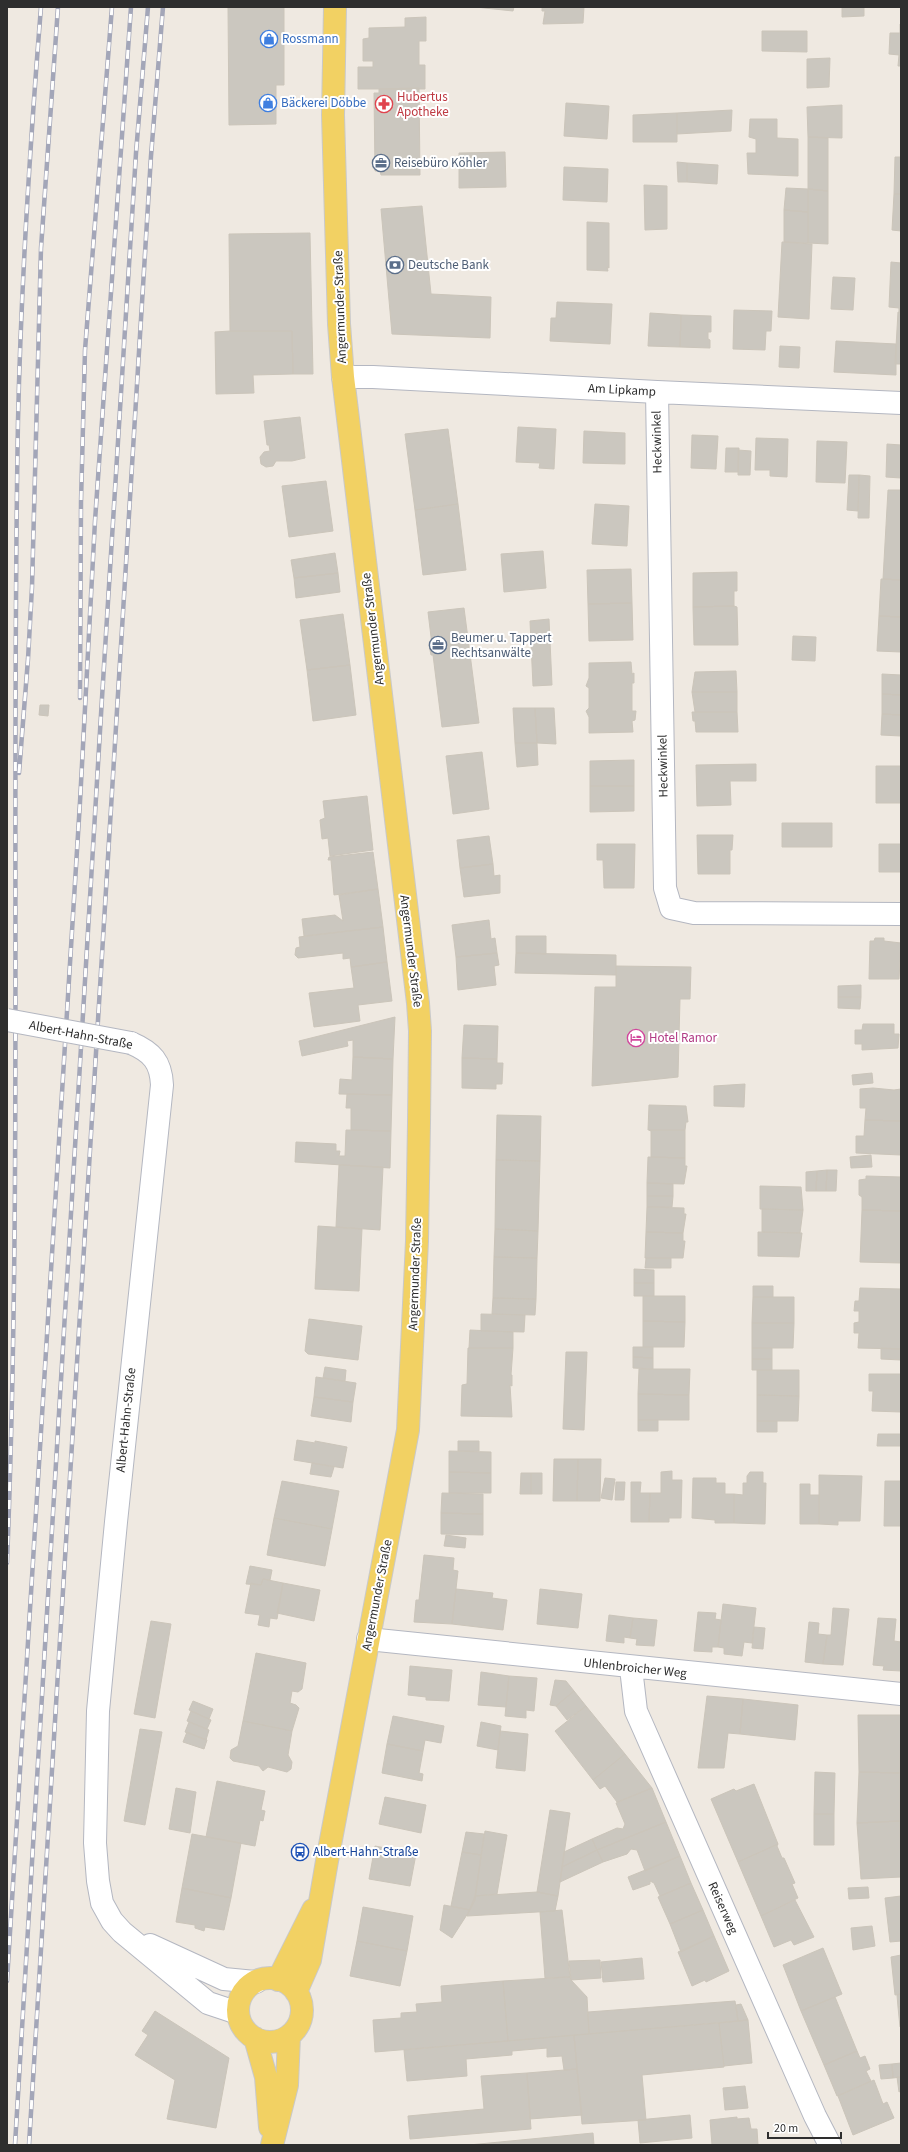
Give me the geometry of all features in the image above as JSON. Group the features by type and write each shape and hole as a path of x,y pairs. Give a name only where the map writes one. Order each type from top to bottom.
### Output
{"main road":[{"name":"Angermunder Straße","path":"296,1992 310,1960 368,1639 394,1510 408,1430 417,1241 420,1031 343,377 339,324 333,114 336,7"},
{"name":"Angermunder Straße","path":"278,1980 322,1890"},
{"path":"267,1979 278,1980 291,1986 300,1999 302,2015 299,2023 289,2036 272,2042 255,2038 243,2027 238,2013 243,1994 256,1982 267,1979"},
{"path":"272,2145 286,2085 289,2036"},
{"path":"255,2038 266,2077 272,2145"}],"street":[{"name":"Am Lipkamp","path":"343,377 373,377 901,403"},
{"name":"Heckwinkel","path":"656,392 665,888 672,908 694,913 901,914"},
{"name":"Albert-Hahn-Straße","path":"7,1020 131,1043 143,1048 156,1060 161,1072 162,1086 117,1506 98,1711 95,1843 98,1881 102,1903 112,1921 122,1932 208,2003 238,2013"},
{"name":"Uhlenbroicher Weg","path":"368,1639 631,1668 901,1694"},
{"name":"Reiserweg","path":"631,1668 636,1711 815,2116 830,2145"},
{"name":"Albert-Hahn-Straße","path":"122,1932 224,1979 256,1982"}],"building":[{"path":"228,7 284,7 284,85 276,85 276,124 229,125"},
{"path":"475,7 514,7 513,11"},
{"path":"542,7 584,7 583,23 543,24 545,11 542,11"},
{"path":"842,7 864,7 864,16 842,17"},
{"path":"426,17 426,41 419,41 419,65 425,65 425,89 358,89 358,67 373,67 373,61 363,61 363,39 369,38 369,28 405,27 405,18"},
{"path":"900,24 901,66 898,66 899,55 889,54 890,33 900,33"},
{"path":"762,31 807,31 807,52 762,51"},
{"path":"830,58 829,87 807,88 807,59"},
{"path":"419,88 420,175 381,175 380,171 375,171 374,93 379,93 379,89"},
{"path":"566,103 609,106 607,139 564,136"},
{"path":"842,105 842,138 808,137 807,107"},
{"path":"732,110 731,131 677,134 677,113"},
{"path":"677,113 677,142 633,142 633,115"},
{"path":"750,119 777,119 777,138 798,139 798,176 748,174 747,153 756,153 756,139 749,137"},
{"path":"808,137 828,138 828,191 808,189"},
{"path":"505,152 506,187 459,188 459,153"},
{"path":"895,157 901,157 901,194 894,194"},
{"path":"677,162 687,163 687,182 678,182"},
{"path":"687,163 718,165 717,184 687,182"},
{"path":"564,167 608,169 607,202 563,200"},
{"path":"644,185 667,186 667,229 645,230"},
{"path":"786,188 808,189 808,212 784,210"},
{"path":"808,189 828,191 828,244 808,243"},
{"path":"894,194 901,194 901,231 892,230"},
{"path":"422,206 431,294 491,297 490,338 392,334 381,209"},
{"path":"784,210 808,212 808,243 784,242"},
{"path":"587,222 609,223 608,271 587,270"},
{"path":"310,233 313,374 293,374 292,331 230,331 229,234"},
{"path":"782,242 812,244 809,319 778,317"},
{"path":"891,262 901,263 901,313 899,312 899,308 889,307"},
{"path":"833,277 855,278 853,310 831,309"},
{"path":"557,302 612,304 610,344 550,341 551,318 556,318"},
{"path":"734,310 772,311 771,331 766,331 765,350 733,349"},
{"path":"898,312 901,313 901,364 895,364"},
{"path":"650,313 681,315 680,347 648,346"},
{"path":"681,315 711,316 711,332 708,332 710,348 680,347"},
{"path":"292,331 293,374 253,375 254,393 216,394 215,332"},
{"path":"836,341 896,344 896,375 834,372"},
{"path":"780,346 800,347 799,368 779,367"},
{"path":"300,417 305,458 292,461 276,461 273,466 266,467 261,464 260,457 264,452 270,451 269,445 267,445 264,421"},
{"path":"518,427 556,429 554,469 539,468 540,463 516,462"},
{"path":"448,429 458,504 415,510 405,434"},
{"path":"584,431 625,433 625,464 583,463"},
{"path":"692,435 718,436 716,469 691,468"},
{"path":"756,438 788,439 787,477 770,476 770,470 755,470"},
{"path":"817,441 847,442 845,483 816,482"},
{"path":"887,444 901,445 901,478 886,477"},
{"path":"726,448 739,448 738,472 725,472"},
{"path":"738,450 751,451 750,475 738,475"},
{"path":"849,475 859,475 858,511 847,510"},
{"path":"859,475 870,476 869,518 858,518"},
{"path":"326,481 333,531 289,537 282,486"},
{"path":"888,490 901,490 901,580 883,579"},
{"path":"458,504 466,570 423,575 415,510"},
{"path":"595,504 629,506 627,546 592,544"},
{"path":"543,551 546,588 504,592 501,554"},
{"path":"335,553 338,573 294,578 291,560"},
{"path":"631,569 632,603 588,604 587,570"},
{"path":"737,572 737,591 734,591 734,606 693,607 693,573"},
{"path":"338,573 340,592 296,598 294,578"},
{"path":"881,579 901,580 901,617 879,616"},
{"path":"632,603 633,640 589,641 588,604"},
{"path":"693,607 737,607 738,645 694,645"},
{"path":"464,608 479,723 442,727 433,655 431,655 429,645 432,645 428,612"},
{"path":"343,614 350,665 307,670 300,620"},
{"path":"879,616 901,617 901,652 877,651"},
{"path":"549,619 552,685 533,686 530,621"},
{"path":"793,636 816,637 815,661 792,660"},
{"path":"631,662 632,674 634,673 634,683 632,683 632,711 636,711 635,720 632,721 633,732 589,733 589,717 586,711 589,708 589,688 586,686 589,678 589,663"},
{"path":"350,665 356,715 313,721 307,670"},
{"path":"736,671 737,692 692,692 695,672"},
{"path":"882,674 901,675 901,695 882,694"},
{"path":"692,692 737,692 737,712 695,712"},
{"path":"882,694 901,695 901,715 882,714"},
{"path":"40,705 49,705 48,716 39,715"},
{"path":"513,708 535,708 537,743 515,743"},
{"path":"535,708 554,708 556,744 537,743"},
{"path":"692,712 737,712 738,732 696,732"},
{"path":"882,714 901,715 901,736 881,735"},
{"path":"515,743 537,743 538,765 517,767"},
{"path":"482,752 489,809 453,814 446,756"},
{"path":"634,760 634,786 590,786 590,761"},
{"path":"756,764 756,781 730,781 731,805 697,806 696,765"},
{"path":"876,766 901,766 901,803 876,803"},
{"path":"590,786 634,786 634,811 590,812"},
{"path":"367,796 373,850 330,856 328,838 322,839 320,820 325,818 323,801"},
{"path":"782,823 832,823 832,847 782,847"},
{"path":"697,835 733,835 732,850 730,850 730,874 698,874"},
{"path":"489,836 493,864 460,868 457,840"},
{"path":"597,844 635,844 634,888 604,888 603,860 597,860"},
{"path":"879,844 901,844 901,872 879,872"},
{"path":"373,852 378,889 334,895 331,860 328,860 329,857"},
{"path":"493,864 494,876 500,875 500,893 464,897 460,868"},
{"path":"378,889 383,927 304,936 302,919 335,915 343,921 339,895"},
{"path":"489,920 491,939 495,938 497,953 456,957 452,925"},
{"path":"383,927 387,962 351,967 350,958 343,959 343,953 298,958 295,955 296,948 300,947 299,937"},
{"path":"516,936 546,936 546,954 516,953"},
{"path":"875,938 884,938 884,941 901,943 899,979 869,979 870,941 874,941"},
{"path":"497,953 499,965 494,966 496,985 458,990 456,957"},
{"path":"516,953 616,955 616,975 515,973"},
{"path":"387,962 392,1001 358,1005 360,1021 314,1027 309,993 354,988 351,967"},
{"name":"Hotel Ramor","path":"616,966 691,967 690,999 680,999 678,1077 592,1086 595,987 616,987"},
{"path":"861,985 861,997 838,997 838,986"},
{"path":"838,997 861,997 860,1009 838,1008"},
{"path":"395,1017 393,1059 353,1057 353,1040 347,1041 348,1046 302,1056 299,1041"},
{"path":"863,1024 894,1024 894,1034 899,1034 898,1048 862,1050 862,1044 855,1044 855,1030 862,1030"},
{"path":"464,1025 498,1026 497,1059 462,1058"},
{"path":"353,1057 393,1059 392,1095 339,1094 340,1079 352,1080"},
{"path":"462,1058 497,1059 497,1063 503,1063 502,1084 496,1084 496,1089 462,1088"},
{"path":"872,1073 873,1083 853,1085 852,1075"},
{"path":"745,1084 744,1107 714,1106 714,1086"},
{"path":"873,1088 894,1090 901,1089 901,1121 865,1120 866,1108 860,1108 860,1089"},
{"path":"347,1094 392,1095 391,1131 351,1130 351,1108 346,1108"},
{"path":"649,1105 686,1106 688,1122 686,1122 685,1130 648,1130"},
{"path":"497,1115 541,1116 540,1161 496,1160"},
{"path":"865,1120 901,1121 901,1155 856,1153 856,1136 864,1136"},
{"path":"346,1130 391,1131 390,1168 295,1162 296,1142 336,1144 336,1151 340,1151 339,1156 345,1156"},
{"path":"649,1130 685,1130 685,1158 651,1157 651,1131"},
{"path":"871,1155 872,1167 851,1168 850,1157"},
{"path":"648,1157 685,1158 685,1166 687,1166 684,1184 647,1183"},
{"path":"496,1160 540,1161 538,1231 495,1229"},
{"path":"339,1165 383,1167 380,1230 336,1227"},
{"path":"827,1170 837,1170 836,1191 826,1191"},
{"path":"827,1170 826,1191 816,1191 817,1171"},
{"path":"817,1171 816,1191 806,1191 806,1172"},
{"path":"866,1176 901,1177 901,1211 862,1210 862,1197 859,1195 859,1180 866,1179"},
{"path":"647,1183 673,1184 673,1196 647,1196"},
{"path":"760,1186 801,1187 803,1210 760,1209"},
{"path":"647,1196 673,1196 672,1207 647,1207"},
{"path":"647,1207 684,1208 684,1214 686,1214 683,1233 646,1232"},
{"path":"762,1209 803,1210 800,1233 762,1232"},
{"path":"862,1210 901,1211 901,1263 860,1262"},
{"path":"318,1226 362,1229 359,1291 315,1289"},
{"path":"495,1229 538,1231 537,1258 494,1257"},
{"path":"646,1232 683,1233 683,1241 685,1241 683,1258 645,1258"},
{"path":"758,1232 802,1233 799,1257 758,1256"},
{"path":"494,1257 537,1258 536,1299 493,1298"},
{"path":"646,1258 671,1258 671,1268 645,1268"},
{"path":"634,1269 654,1270 654,1283 634,1283"},
{"path":"634,1283 654,1283 654,1296 634,1296"},
{"path":"753,1286 773,1286 773,1297 753,1297"},
{"path":"860,1288 901,1289 901,1349 858,1348 859,1333 854,1333 854,1323 859,1322 859,1311 854,1311 855,1301 859,1301"},
{"path":"643,1296 685,1296 685,1322 643,1321"},
{"path":"753,1297 794,1297 794,1323 752,1323"},
{"path":"493,1298 536,1299 535,1315 492,1314"},
{"path":"481,1314 525,1315 524,1332 481,1331"},
{"path":"309,1319 362,1326 358,1360 308,1354 305,1351"},
{"path":"643,1321 685,1322 684,1347 643,1347"},
{"path":"752,1323 794,1323 793,1348 752,1348"},
{"path":"470,1330 513,1332 513,1348 469,1348"},
{"path":"633,1347 653,1347 653,1358 633,1357"},
{"path":"468,1348 513,1348 511,1375 512,1386 510,1385 512,1417 461,1416 462,1385 467,1384"},
{"path":"752,1348 772,1348 772,1359 752,1359"},
{"path":"881,1348 901,1349 901,1360 881,1359"},
{"path":"566,1352 587,1352 584,1430 563,1429"},
{"path":"633,1357 653,1358 653,1369 633,1368"},
{"path":"752,1359 772,1359 772,1370 752,1370"},
{"path":"325,1367 346,1370 345,1381 323,1378"},
{"path":"639,1369 690,1369 689,1395 638,1394"},
{"path":"757,1370 799,1370 799,1396 757,1395"},
{"path":"869,1374 901,1374 901,1412 872,1411 873,1391 869,1391"},
{"path":"316,1377 356,1383 353,1402 314,1397"},
{"path":"638,1394 689,1395 689,1420 638,1420"},
{"path":"757,1395 799,1396 798,1421 757,1421"},
{"path":"314,1397 353,1402 351,1422 311,1416"},
{"path":"638,1420 658,1420 658,1431 638,1431"},
{"path":"757,1421 777,1421 777,1432 757,1432"},
{"path":"878,1434 901,1434 901,1446 877,1446"},
{"path":"297,1440 315,1443 315,1441 347,1447 343,1468 294,1460"},
{"path":"458,1441 479,1441 479,1451 458,1451"},
{"path":"449,1451 491,1452 491,1473 449,1472"},
{"path":"554,1459 578,1459 577,1501 553,1501"},
{"path":"578,1459 601,1459 600,1501 577,1501"},
{"path":"312,1463 334,1467 331,1477 310,1474"},
{"path":"672,1471 672,1480 682,1480 681,1518 669,1518 669,1522 649,1522 650,1493 661,1493 661,1472"},
{"path":"449,1472 491,1473 491,1493 449,1493"},
{"path":"750,1472 763,1472 763,1483 766,1483 765,1524 734,1523 734,1494 743,1495 743,1483 747,1483 747,1476"},
{"path":"521,1473 531,1473 531,1494 520,1494"},
{"path":"531,1473 542,1473 542,1494 531,1494"},
{"path":"819,1475 862,1476 860,1521 838,1521 838,1525 819,1524"},
{"path":"605,1478 615,1479 612,1500 601,1498"},
{"path":"693,1478 716,1478 716,1483 725,1483 725,1494 734,1494 734,1523 715,1523 715,1520 692,1518"},
{"path":"282,1481 339,1491 332,1529 274,1518"},
{"path":"885,1481 901,1481 901,1526 884,1526"},
{"path":"616,1482 625,1482 624,1500 615,1500"},
{"path":"631,1482 641,1482 640,1493 650,1493 649,1522 631,1522"},
{"path":"800,1484 810,1484 810,1495 819,1495 819,1524 800,1524"},
{"path":"442,1493 483,1494 483,1514 441,1513"},
{"path":"441,1513 483,1514 483,1535 441,1534"},
{"path":"274,1518 332,1529 325,1566 267,1555"},
{"path":"446,1535 466,1538 465,1548 444,1546"},
{"path":"424,1555 454,1558 453,1570 458,1571 452,1624 414,1622 416,1600 419,1600"},
{"path":"250,1566 272,1570 270,1580 263,1579 261,1585 246,1584"},
{"path":"263,1579 283,1583 277,1619 270,1618 269,1627 258,1625 260,1615 245,1613 251,1583 261,1585"},
{"path":"283,1583 320,1590 314,1621 277,1613"},
{"path":"456,1589 493,1593 492,1598 507,1600 503,1630 452,1624"},
{"path":"540,1589 582,1594 578,1628 537,1624"},
{"path":"723,1604 756,1608 752,1643 744,1642 742,1656 724,1654 724,1648 718,1647"},
{"path":"833,1608 849,1609 843,1665 823,1664 827,1635 831,1635"},
{"path":"698,1612 716,1613 715,1619 721,1620 718,1647 712,1647 712,1652 694,1651"},
{"path":"609,1615 633,1618 630,1638 624,1637 624,1643 606,1641"},
{"path":"633,1618 657,1620 654,1646 636,1645 637,1639 630,1638"},
{"path":"878,1618 896,1619 894,1641 901,1642 901,1671 883,1670 884,1666 873,1665"},
{"path":"151,1621 171,1624 155,1718 134,1714"},
{"path":"809,1622 819,1623 818,1634 827,1635 823,1664 805,1662"},
{"path":"754,1627 765,1628 763,1649 752,1648"},
{"path":"256,1653 306,1663 302,1689 298,1692 292,1691 290,1703 299,1708 292,1731 243,1721"},
{"path":"410,1666 452,1670 449,1701 426,1700 426,1697 408,1695"},
{"path":"481,1672 509,1676 506,1707 478,1705"},
{"path":"509,1676 537,1678 534,1711 526,1710 526,1718 505,1716"},
{"path":"555,1680 566,1681 574,1691 556,1706 550,1705"},
{"path":"574,1691 586,1706 567,1720 556,1706"},
{"path":"707,1696 743,1699 740,1734 728,1733 724,1768 698,1768"},
{"path":"743,1699 798,1705 795,1740 740,1734"},
{"path":"193,1701 213,1709 209,1719 189,1710"},
{"path":"586,1706 625,1754 593,1780 555,1731"},
{"path":"191,1711 211,1720 207,1729 187,1721"},
{"path":"858,1715 901,1715 900,1773 859,1772"},
{"path":"393,1716 444,1726 441,1743 425,1740 423,1751 387,1744"},
{"path":"243,1721 292,1731 288,1755 292,1762 291,1769 287,1772 268,1767 263,1771 259,1766 233,1761 230,1758 231,1750 238,1746"},
{"path":"189,1722 209,1730 206,1740 185,1732"},
{"path":"481,1722 501,1726 498,1750 477,1746"},
{"path":"140,1729 162,1732 145,1825 124,1821"},
{"path":"500,1731 528,1734 525,1771 496,1768"},
{"path":"187,1732 207,1740 204,1749 183,1742"},
{"path":"387,1744 423,1751 419,1773 423,1774 422,1781 382,1773"},
{"path":"625,1754 652,1788 617,1802 605,1786 600,1789 593,1780"},
{"path":"815,1772 835,1773 834,1814 814,1814"},
{"path":"859,1772 900,1773 900,1821 857,1823"},
{"path":"217,1781 265,1791 261,1810 265,1811 263,1821 260,1820 255,1846 206,1837"},
{"path":"754,1784 778,1844 738,1862 711,1799 734,1789 736,1791"},
{"path":"176,1788 196,1792 190,1833 169,1829"},
{"path":"652,1788 666,1822 597,1850 592,1839 617,1828 623,1829 625,1824 616,1803"},
{"path":"385,1797 426,1805 421,1833 379,1824"},
{"path":"550,1810 570,1813 558,1896 537,1892"},
{"path":"814,1814 834,1814 834,1845 814,1845"},
{"path":"900,1821 901,1877 861,1879 857,1823"},
{"path":"666,1822 680,1856 645,1871 637,1850 631,1849 627,1854 603,1862 597,1850"},
{"path":"485,1831 507,1835 497,1894 475,1896"},
{"path":"466,1832 484,1834 481,1855 462,1852"},
{"path":"192,1834 241,1843 231,1898 182,1888"},
{"path":"592,1839 597,1850 562,1867 564,1852"},
{"path":"778,1844 777,1846 782,1858 784,1858 795,1883 792,1884 798,1898 761,1916 738,1862"},
{"path":"375,1846 416,1854 410,1886 369,1879"},
{"path":"597,1850 603,1862 560,1882 562,1867"},
{"path":"462,1852 481,1855 475,1900 470,1910 451,1906"},
{"path":"680,1856 691,1883 660,1896 654,1883 650,1881 650,1884 633,1890 628,1877"},
{"path":"691,1883 703,1910 670,1924 658,1897"},
{"path":"868,1887 869,1898 849,1899 848,1888"},
{"path":"182,1888 231,1898 224,1930 205,1927 204,1931 195,1928 195,1925 176,1922"},
{"path":"537,1892 558,1896 555,1911 467,1916 475,1896"},
{"path":"901,1896 901,1941 890,1942 885,1898"},
{"path":"795,1900 814,1937 794,1945 791,1940 774,1947 761,1916"},
{"path":"444,1905 470,1910 452,1938 440,1930"},
{"path":"363,1907 413,1916 407,1951 357,1941"},
{"path":"562,1910 570,1977 545,1978 540,1912"},
{"path":"703,1910 714,1936 681,1952 670,1924"},
{"path":"872,1926 875,1946 853,1950 851,1928"},
{"path":"714,1936 729,1971 706,1982 705,1980 692,1986 678,1952"},
{"path":"357,1941 407,1951 400,1986 350,1976"},
{"path":"823,1948 842,1994 801,2011 783,1965"},
{"path":"901,1955 901,1994 895,1995 891,1957"},
{"path":"642,1958 644,1979 603,1982 601,1962"},
{"path":"600,1960 601,1978 571,1980 569,1961"},
{"path":"570,1977 587,1997 589,2034 508,2041 503,1981"},
{"path":"503,1981 508,2041 375,2052 373,2020 401,2018 401,2013 417,2012 416,2004 442,2002 441,1986"},
{"path":"901,1994 901,2006 898,2007 897,1995"},
{"path":"835,1997 857,2051 824,2065 801,2011"},
{"path":"735,2001 738,2021 589,2034 588,2012"},
{"path":"741,2004 748,2020 738,2021 736,2005"},
{"path":"901,2006 901,2027 900,2027 898,2007"},
{"path":"155,2011 229,2058 216,2128 167,2119 175,2080 135,2055 148,2035 142,2031"},
{"path":"748,2020 752,2063 724,2066 719,2023"},
{"path":"719,2023 724,2067 642,2075 646,2120 582,2124 574,2035"},
{"path":"574,2035 577,2069 564,2070 562,2056 547,2057 547,2048 512,2051 512,2055 466,2059 467,2076 407,2081 404,2050"},
{"path":"857,2051 860,2058 865,2056 870,2069 866,2071 871,2081 837,2096 824,2065"},
{"path":"901,2063 901,2077 893,2078 892,2064"},
{"path":"892,2064 893,2078 881,2079 879,2065"},
{"path":"577,2069 582,2115 530,2119 527,2073"},
{"path":"527,2073 531,2129 410,2139 408,2116 484,2109 481,2076"},
{"path":"897,2077 901,2077 901,2091 899,2092"},
{"path":"874,2080 883,2104 887,2102 894,2118 853,2135 838,2096"},
{"path":"745,2086 748,2108 725,2110 723,2088"},
{"path":"690,2115 692,2138 640,2143 638,2120"},
{"path":"737,2117 737,2119 749,2118 751,2129 757,2129 758,2145 712,2145 710,2120"},
{"path":"593,2133 594,2145 469,2145"}],"railway":[{"path":"7,1563 14,1278 15,707 18,421 26,214 41,7"},
{"path":"19,773 32,587 41,248 58,7"},
{"path":"80,698 81,502 85,350 112,7"},
{"path":"7,1981 80,802 95,521 131,7"},
{"path":"15,2145 102,698 136,153 148,7"},
{"path":"29,2145 151,156 163,7"}],"place":[{"name":"Rossmann","path":"269,39"},
{"name":"Bäckerei Döbbe","path":"268,103"},
{"name":"Hubertus Apotheke","path":"384,104"},
{"name":"Reisebüro Köhler","path":"381,163"},
{"name":"Deutsche Bank","path":"395,265"},
{"name":"Beumer u. Tappert Rechtsanwälte","path":"438,645"},
{"name":"Hotel Ramor","path":"636,1038"},
{"name":"Albert-Hahn-Straße","path":"300,1852"}]}
